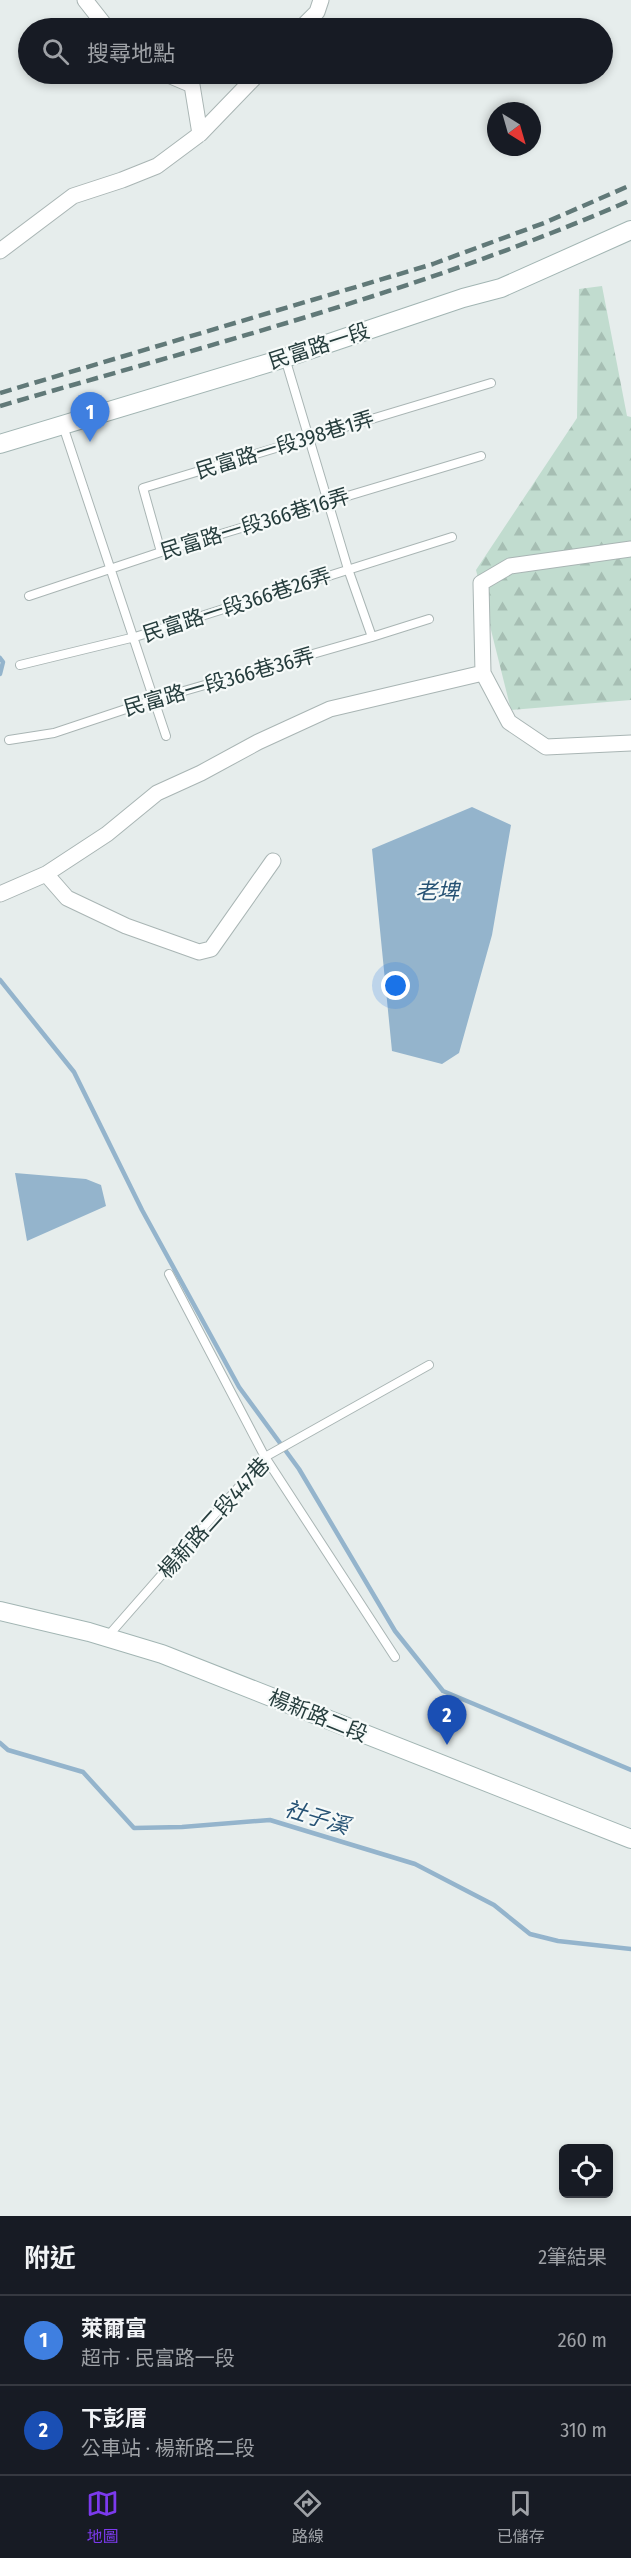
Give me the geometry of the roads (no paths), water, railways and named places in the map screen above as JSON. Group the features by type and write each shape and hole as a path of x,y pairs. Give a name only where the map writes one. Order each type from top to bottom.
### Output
{"main road":[{"name":"民富路一段","path":"0,444 285,358 464,298 501,288 631,230"},
{"name":"楊新路二段","path":"0,1611 107,1637 162,1654 631,1839"}],"street":[{"path":"85,0 99,18"},
{"path":"311,18 317,12 321,0"},
{"path":"190,84 192,85 200,134"},
{"path":"0,251 73,196 157,166 200,134 248,84"},
{"path":"631,549 510,566 481,583 483,673 509,722 546,747 631,743"},
{"path":"0,894 46,874 107,834 157,793 201,773 258,742 330,710 483,673"},
{"path":"46,874 66,898 126,926 199,952 211,949 273,861"}],"lane":[{"path":"285,358 348,569 372,638"},
{"name":"民富路一段398巷1弄","path":"161,552 142,488 491,383"},
{"path":"63,425 156,699 166,736"},
{"name":"民富路一段366巷16弄","path":"29,596 161,552 481,456"},
{"name":"民富路一段366巷26弄","path":"20,665 135,637 452,537"},
{"name":"民富路一段366巷36弄","path":"9,740 54,733 156,699 372,638 429,619"},
{"path":"169,1274 266,1457 395,1657"},
{"name":"楊新路二段447巷","path":"107,1637 266,1457 429,1365"}],"water":[{"name":"老埤","path":"472,807 511,825 492,935 459,1053 442,1064 392,1051 372,849"},
{"path":"15,1173 86,1179 101,1185 106,1206 27,1241"}],"waterway":[{"path":"0,658 3,662 0,674"},
{"path":"0,980 74,1072 142,1210 239,1387 299,1469 395,1631 443,1691 631,1770"},
{"name":"社子溪","path":"0,1743 8,1750 83,1772 134,1828 182,1827 270,1820 415,1864 494,1905 530,1934 558,1941 631,1949"}],"railway":[{"path":"0,393 433,264 544,223 631,185"},
{"path":"0,406 398,288 554,232 631,200"}],"place":[{"name":"萊爾富","path":"90,442"},
{"name":"下彭厝","path":"447,1745"}]}
